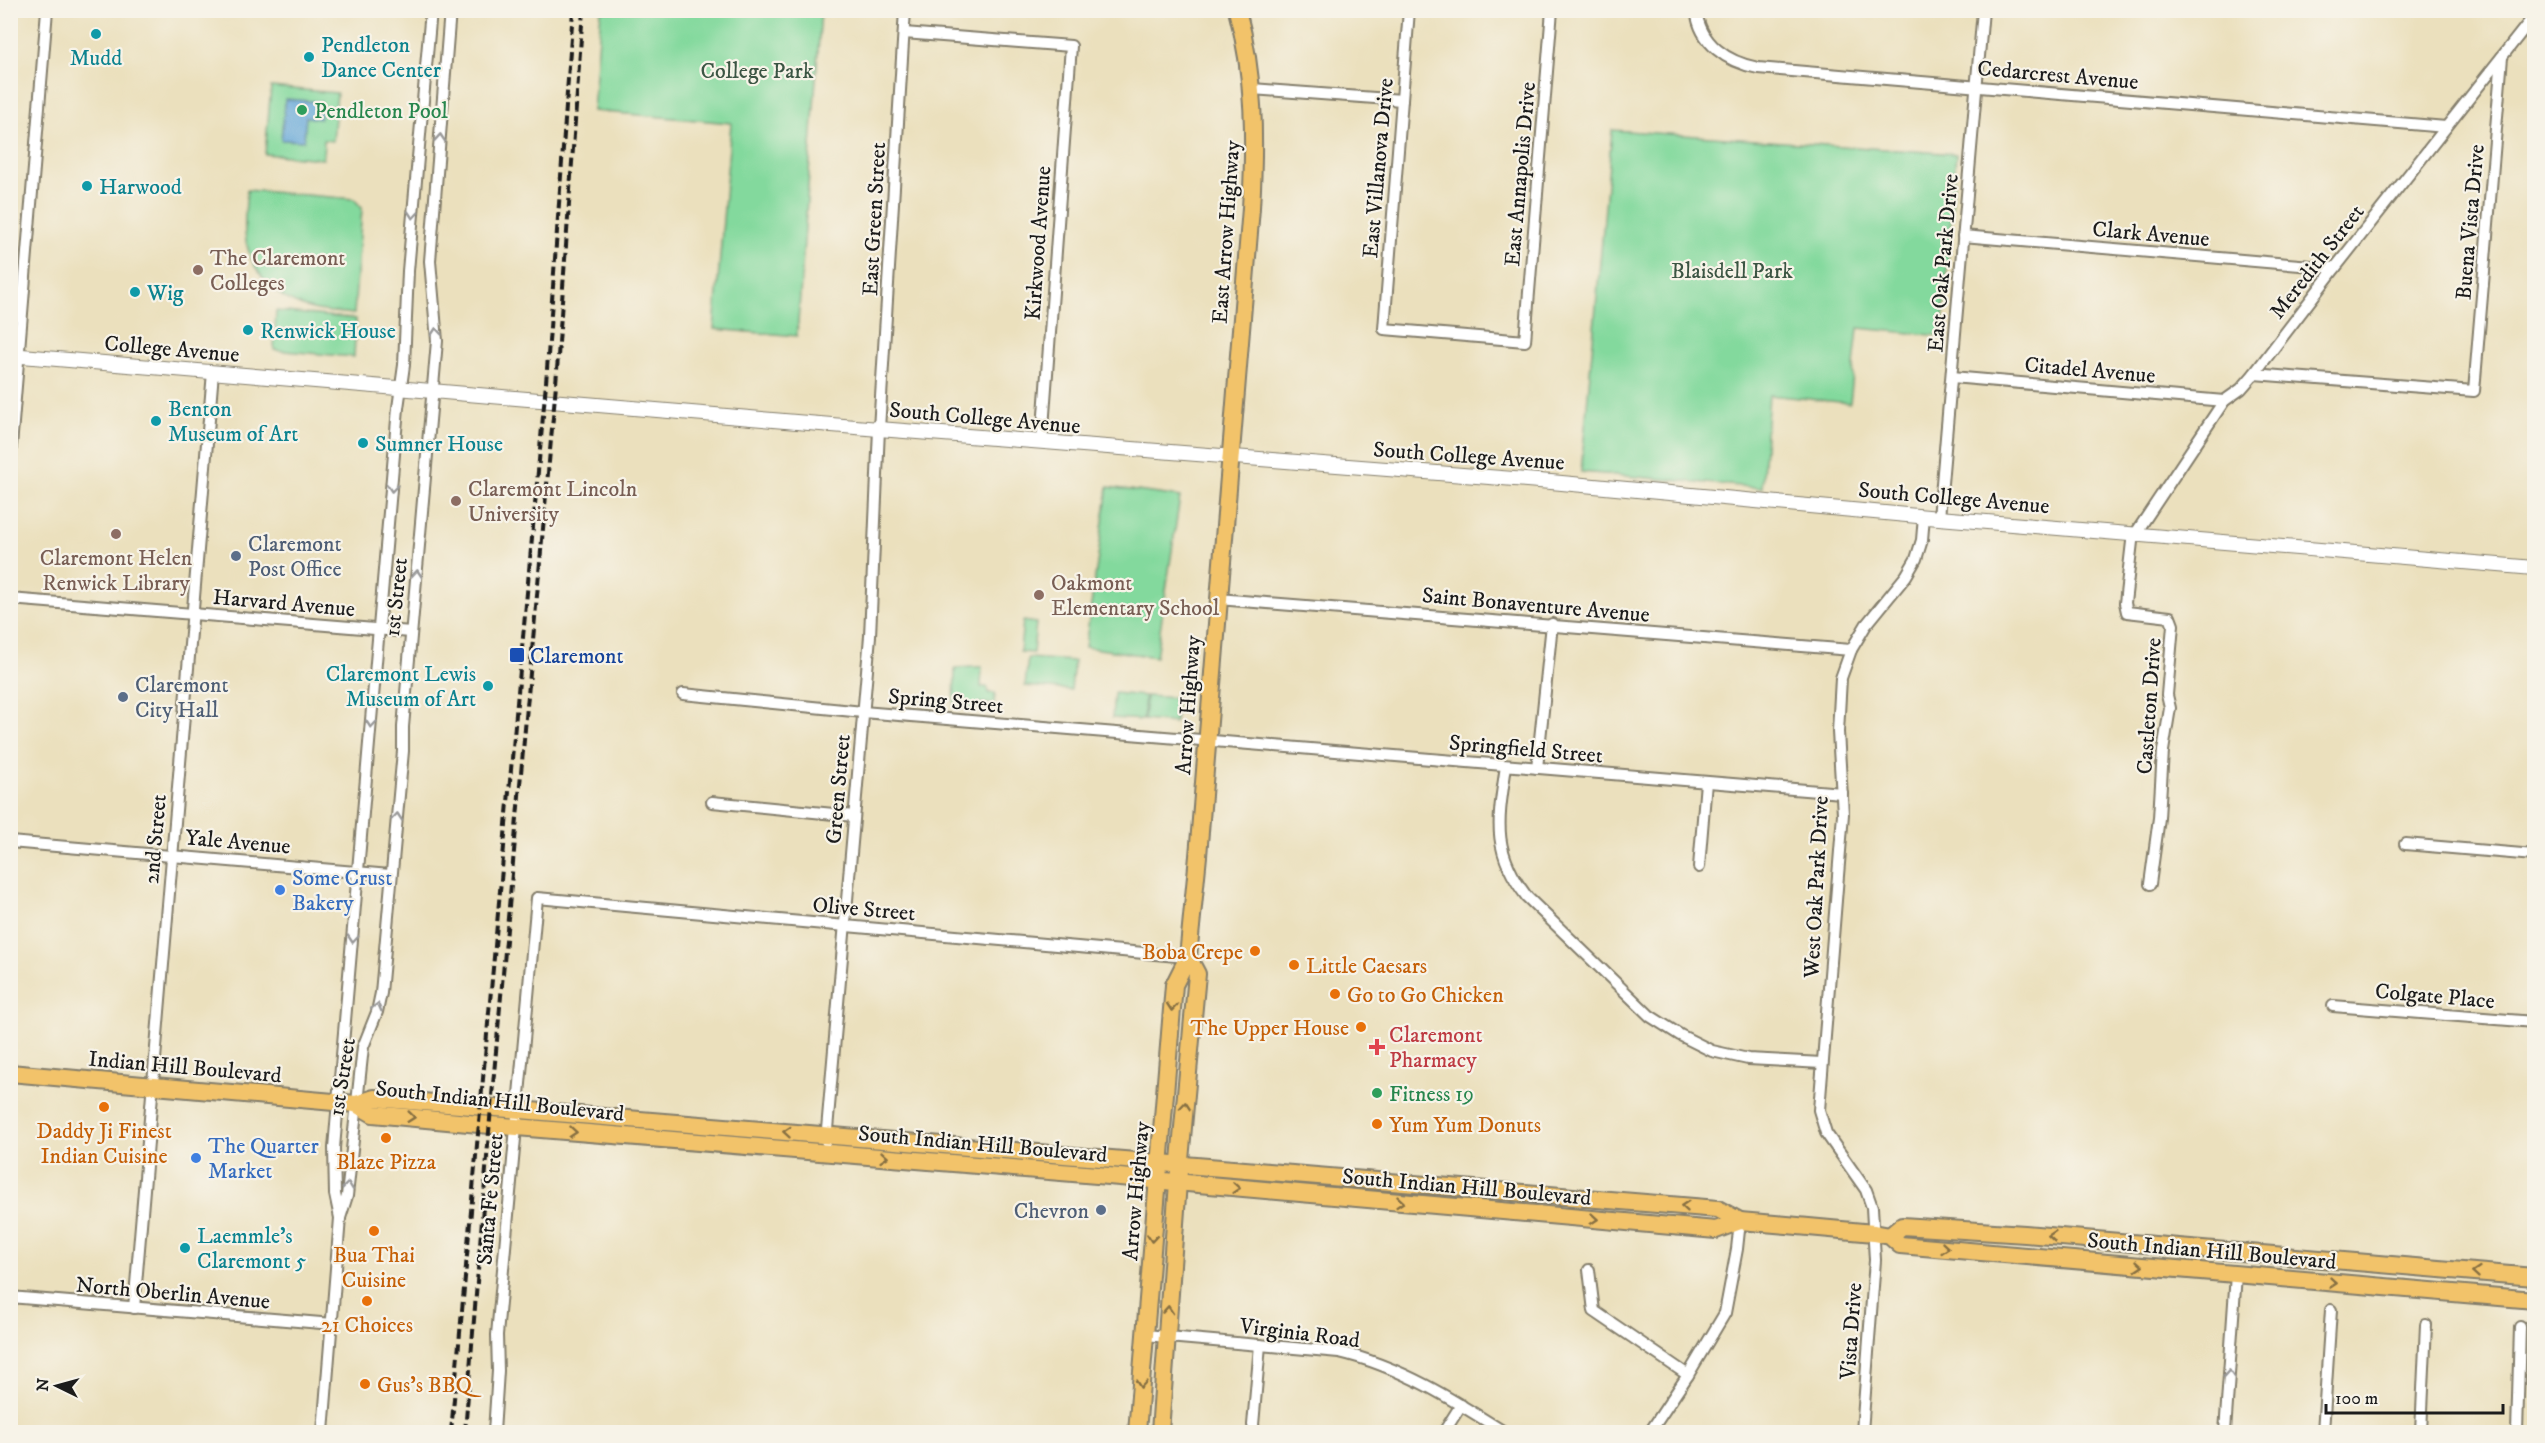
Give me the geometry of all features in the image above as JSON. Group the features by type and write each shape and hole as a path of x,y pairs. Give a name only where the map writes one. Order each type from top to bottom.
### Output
{"main road":[{"name":"East Arrow Highway","path":"1230,457 1255,148 1252,89 1237,10"},
{"name":"Arrow Highway","path":"1137,1432 1174,985 1188,957 1230,457"},
{"name":"Arrow Highway","path":"1160,1432 1178,1182 1197,974 1188,957"},
{"name":"Indian Hill Boulevard","path":"10,1073 347,1103"},
{"name":"South Indian Hill Boulevard","path":"347,1103 374,1098 1718,1209 1740,1221 1882,1234 1902,1226 2535,1277"},
{"name":"South Indian Hill Boulevard","path":"347,1103 373,1113 515,1127 1157,1180 1716,1230 1740,1221"},
{"name":"South Indian Hill Boulevard","path":"1882,1234 1899,1245 2535,1300"}],"street":[{"path":"10,459 14,355 47,10"},
{"name":"1st Street","path":"340,1218 347,1196 347,1103 359,871 404,365 408,271 431,10"},
{"name":"1st Street","path":"324,1432 340,1218 333,1168 347,1103 381,993 403,751 403,727 437,341 430,261 450,10"},
{"name":"East Green Street","path":"879,429 905,10"},
{"name":"East Villanova Drive","path":"1384,329 1409,10"},
{"name":"East Annapolis Drive","path":"1384,329 1526,341 1552,10"},
{"name":"Cedarcrest Avenue","path":"1696,10 1701,30 1708,42 1718,51 1743,65 1758,69 2446,127"},
{"name":"East Oak Park Drive","path":"1939,518 1983,10"},
{"name":"Meredith Street","path":"2134,533 2224,401 2241,389 2254,374 2535,16"},
{"name":"Kirkwood Avenue","path":"904,33 1071,46 1042,442"},
{"name":"Buena Vista Drive","path":"2254,374 2474,391 2502,57"},
{"path":"1252,89 1402,100"},
{"name":"Clark Avenue","path":"1964,236 2335,268"},
{"name":"College Avenue","path":"14,355 401,388"},
{"name":"2nd Street","path":"134,1308 213,372"},
{"name":"Citadel Avenue","path":"1952,377 2224,401"},
{"name":"South College Avenue","path":"401,388 879,429 1551,482 1939,518 2535,568"},
{"name":"Green Street","path":"825,1152 870,636 879,429"},
{"name":"West Oak Park Drive","path":"1882,1234 1866,1190 1826,1133 1820,1110 1843,814 1838,732 1841,678 1851,650 1866,625 1906,576 1916,559 1922,540 1924,516"},
{"name":"Castleton Drive","path":"2134,533 2125,603 2127,612 2170,618 2174,625 2167,695 2170,708 2163,751 2159,818 2150,884"},
{"name":"Harvard Avenue","path":"10,599 411,632"},
{"name":"Saint Bonaventure Avenue","path":"1218,599 1552,624 1851,650"},
{"path":"1537,768 1552,624"},
{"name":"Spring Street","path":"683,694 1207,742"},
{"name":"Springfield Street","path":"1207,742 1842,793"},
{"path":"1506,766 1499,813 1499,836 1504,859 1513,879 1527,897 1650,1016 1712,1051 1748,1059 1822,1063"},
{"path":"1699,867 1706,782"},
{"path":"712,802 854,816"},
{"name":"Yale Avenue","path":"10,842 390,875"},
{"path":"2405,844 2535,855"},
{"name":"Olive Street","path":"537,898 1188,957"},
{"name":"Santa Fe Street","path":"494,1432 498,1371 497,1335 537,898"},
{"name":"Colgate Place","path":"2333,1006 2535,1022"},
{"path":"1650,1432 1725,1313 1740,1221"},
{"name":"Vista Drive","path":"1862,1432 1875,1260 1882,1234"},
{"path":"1589,1270 1594,1311 1688,1375"},
{"path":"2225,1432 2236,1274"},
{"name":"North Oberlin Avenue","path":"10,1296 333,1324"},
{"path":"2323,1432 2331,1310"},
{"path":"2421,1432 2426,1325"},
{"path":"2517,1432 2520,1328"},
{"name":"Virginia Road","path":"1145,1335 1339,1352 1363,1358 1425,1385 1504,1432"},
{"path":"1255,1432 1253,1425 1260,1345"},
{"path":"1444,1432 1461,1405"}],"green space":[{"name":"College Park","path":"601,11 821,11 797,336 714,329 731,123 593,111"},
{"name":"Pendleton Pool","path":"271,87 337,93 333,141 324,140 323,159 265,154"},
{"name":"Blaisdell Park","path":"1612,130 1956,154 1942,336 1858,328 1850,403 1769,395 1762,488 1581,472"},
{"path":"247,190 354,199 362,208 354,314 306,307 289,300 270,286 255,266 247,244 245,222"},
{"path":"276,311 356,319 354,357 274,350"},
{"path":"1108,487 1180,497 1156,657 1085,647"},
{"path":"1023,621 1036,623 1033,653 1020,652"},
{"path":"1028,658 1074,661 1071,690 1025,686"},
{"path":"982,667 981,687 987,687 988,693 995,693 994,704 979,703 979,709 954,708 955,668"},
{"path":"1114,693 1145,696 1143,720 1112,718"},
{"path":"1146,696 1177,698 1175,723 1144,720"}],"water":[{"path":"285,99 321,102 320,119 306,117 304,141 281,140"}],"railway":[{"path":"451,1432 546,383 573,10"},
{"path":"465,1432 491,1107 556,384 583,10"}],"place":[{"name":"Mudd","path":"96,34"},
{"name":"Pendleton Dance Center","path":"309,57"},
{"name":"Pendleton Pool","path":"302,110"},
{"name":"Harwood","path":"87,186"},
{"name":"The Claremont Colleges","path":"198,270"},
{"name":"Wig","path":"135,292"},
{"name":"Renwick House","path":"248,330"},
{"name":"Benton Museum of Art","path":"156,421"},
{"name":"Sumner House","path":"363,443"},
{"name":"Claremont Lincoln University","path":"456,501"},
{"name":"Claremont Helen Renwick Library","path":"116,534"},
{"name":"Claremont Post Office","path":"236,556"},
{"name":"Oakmont Elementary School","path":"1039,595"},
{"name":"Claremont","path":"517,655"},
{"name":"Claremont Lewis Museum of Art","path":"488,686"},
{"name":"Claremont City Hall","path":"123,697"},
{"name":"Some Crust Bakery","path":"280,890"},
{"name":"Boba Crepe","path":"1255,951"},
{"name":"Little Caesars","path":"1294,965"},
{"name":"Go to Go Chicken","path":"1335,994"},
{"name":"The Upper House","path":"1361,1027"},
{"name":"Claremont Pharmacy","path":"1377,1047"},
{"name":"Fitness 19","path":"1377,1093"},
{"name":"Daddy Ji Finest Indian Cuisine","path":"104,1107"},
{"name":"Yum Yum Donuts","path":"1377,1124"},
{"name":"Blaze Pizza","path":"386,1138"},
{"name":"The Quarter Market","path":"196,1158"},
{"name":"Chevron","path":"1101,1210"},
{"name":"Bua Thai Cuisine","path":"374,1231"},
{"name":"Laemmle's Claremont 5","path":"185,1248"},
{"name":"21 Choices","path":"367,1301"},
{"name":"Gus's BBQ","path":"365,1384"}]}
